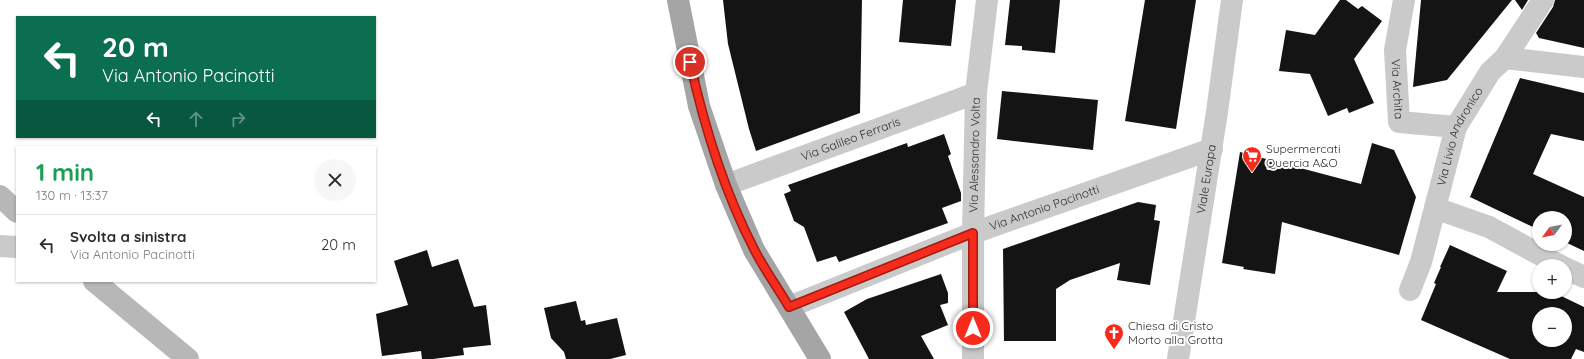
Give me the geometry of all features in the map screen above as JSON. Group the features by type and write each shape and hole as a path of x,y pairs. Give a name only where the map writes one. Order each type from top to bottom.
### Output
{"main road":[{"path":"678,0 699,106 726,185 754,250 820,359"},
{"path":"0,196 16,211"},
{"path":"95,282 188,359"}],"street":[{"name":"Via Alessandro Volta","path":"973,359 973,233 976,93 987,0"},
{"name":"Viale Europa","path":"1178,359 1212,149 1232,0"},
{"name":"Via Archita","path":"1404,0 1395,50 1400,122 1456,127"},
{"name":"Via Livio Andronico","path":"1410,290 1421,262 1456,127 1490,72 1505,58 1543,0"},
{"path":"1505,58 1584,68"},
{"name":"Via Galileo Ferraris","path":"726,185 976,93"},
{"name":"Via Antonio Pacinotti","path":"789,307 973,233 1212,149"},
{"path":"1435,208 1489,227 1548,259"},
{"path":"0,246 16,247"},
{"path":"1572,271 1584,277"}],"building":[{"path":"723,0 862,0 860,113 756,151 749,129 728,44"},
{"path":"903,0 956,0 951,46 899,42"},
{"path":"1010,0 1060,0 1055,53 1022,50 1022,46 1005,45"},
{"path":"1145,0 1196,0 1176,129 1125,121"},
{"path":"1340,0 1346,0 1358,9 1362,6 1382,21 1354,59 1374,103 1349,113 1347,108 1328,116 1310,74 1279,71 1286,30 1315,35"},
{"path":"1421,0 1512,0 1447,80 1413,87"},
{"path":"1515,0 1528,0 1522,10"},
{"path":"1555,0 1584,0 1584,48 1539,38 1536,33 1553,7"},
{"path":"1520,78 1584,93 1584,141 1551,134 1533,174 1584,197 1584,251 1572,245 1572,211 1532,211 1532,227 1470,197"},
{"path":"1002,91 1098,100 1093,150 997,139"},
{"path":"944,134 951,154 948,156 961,193 961,201 942,208 948,223 839,262 836,256 817,262 804,227 794,221 784,194 791,191 788,185 907,143 908,147"},
{"path":"1372,143 1394,150 1416,197 1399,255 1282,222 1275,274 1243,269 1244,267 1222,263 1240,152 1361,184"},
{"path":"1138,202 1156,205 1154,220 1160,221 1150,285 1117,280 1120,263 1070,280 1056,289 1056,341 1004,341 1003,249"},
{"path":"1450,245 1507,271 1497,292 1532,292 1532,299 1567,299 1584,307 1584,352 1576,349 1571,359 1510,359 1421,320 1436,284 1434,283"},
{"path":"427,250 432,267 458,259 474,307 486,305 491,345 463,348 464,355 433,359 422,359 421,351 382,356 376,314 408,305 394,261"},
{"path":"941,274 948,293 948,303 940,305 948,325 921,336 934,359 869,359 844,312 867,299"},
{"path":"576,301 581,321 585,320 586,325 617,318 626,355 610,359 566,359 564,352 551,338 544,308"}],"place":[{"name":"Supermercati Quercia A&O","path":"1252,173"},
{"name":"Chiesa di Cristo Morto alla Grotta","path":"1114,350"}],"route":[{"path":"690,62 699,106 726,185 754,250 789,307 973,233 973,328"}]}
